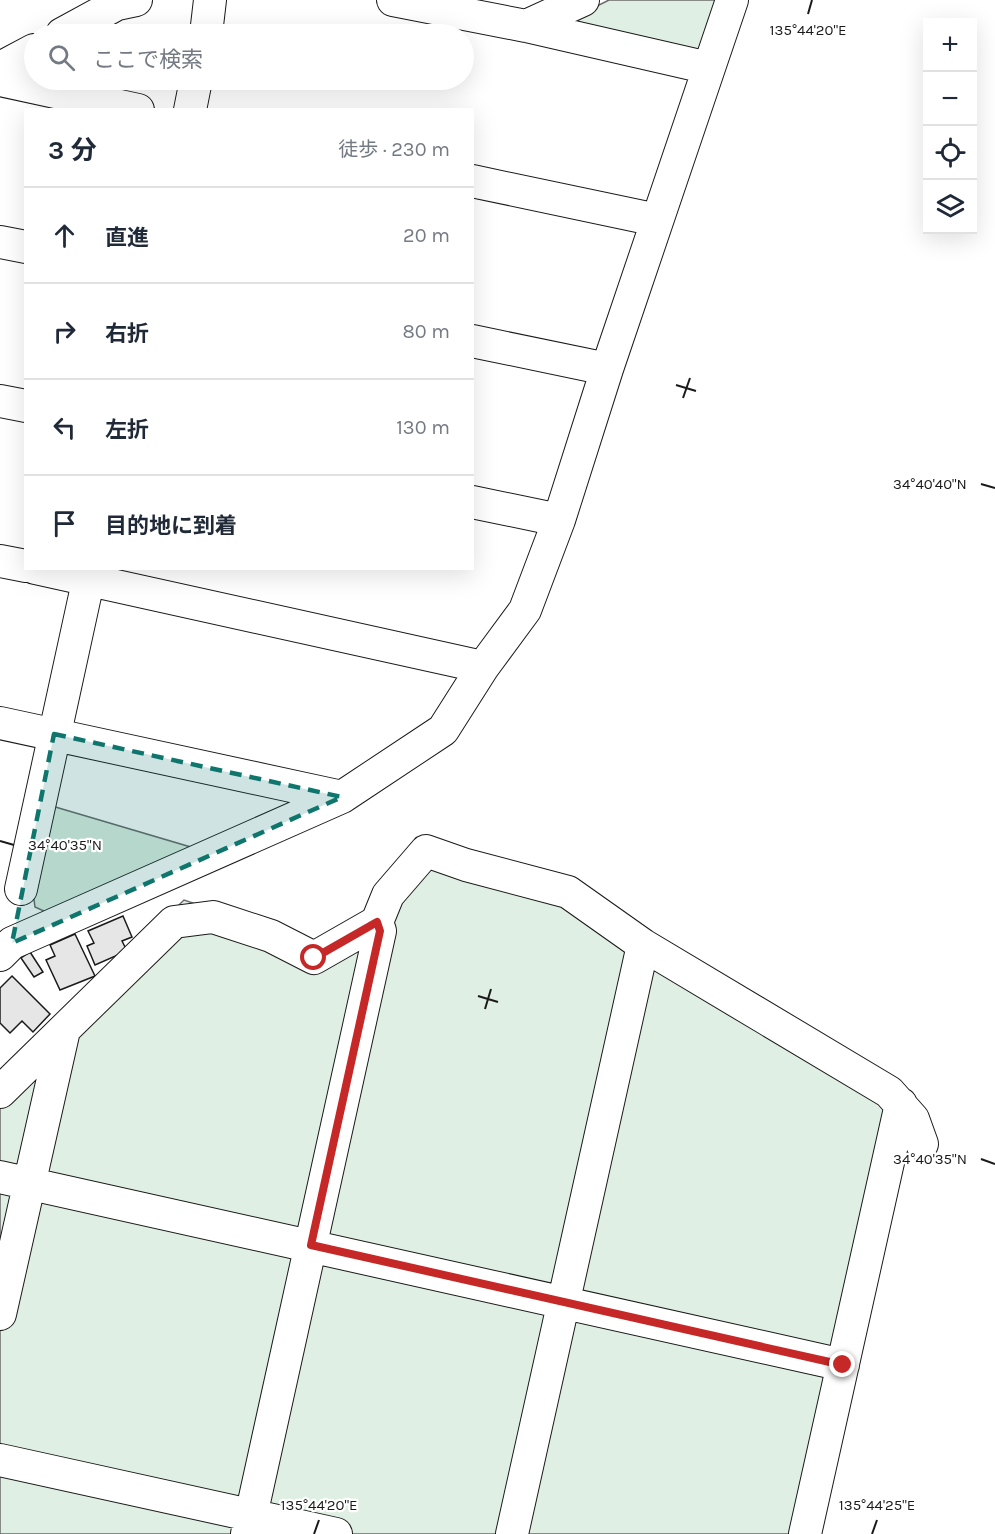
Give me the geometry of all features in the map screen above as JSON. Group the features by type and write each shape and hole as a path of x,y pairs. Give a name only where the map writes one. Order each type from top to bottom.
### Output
{"street":[{"path":"80,24 117,4 136,0"},
{"path":"207,24 210,0"},
{"path":"393,0 526,26 709,68"},
{"path":"526,26 583,0"},
{"path":"90,574 54,734 11,887 6,949 342,797 443,730 483,667 525,610 560,520 607,369 732,0"},
{"path":"0,68 24,55"},
{"path":"0,80 24,85"},
{"path":"46,90 129,108"},
{"path":"190,108 194,90"},
{"path":"474,181 657,220"},
{"path":"0,242 24,247"},
{"path":"474,341 607,369"},
{"path":"0,401 24,406"},
{"path":"474,502 560,520"},
{"path":"0,561 24,566"},
{"path":"53,570 90,574 483,667"},
{"path":"0,723 342,797"},
{"path":"0,1092 174,922 213,918 271,936 314,958 377,922 388,895 426,851 466,865 568,892 643,945 889,1092 913,1119 922,1144"},
{"path":"249,1525 380,931 377,922"},
{"path":"512,1534 643,945"},
{"path":"0,1314 15,1180 64,1030"},
{"path":"805,1534 901,1104"},
{"path":"15,1180 843,1365"},
{"path":"0,1460 249,1525 336,1534"}],"highlighted area":[{"path":"54,734 342,797 12,943"}],"green space":[{"path":"609,0 720,0 698,51 579,25 577,20 581,14"},
{"path":"52,806 194,848 48,913 35,907 33,892"},
{"path":"424,837 570,885 890,1086 813,1534 0,1534 0,1080 184,900 275,930 316,950 368,918"}],"building":[{"path":"123,916 132,937 122,941 127,951 95,965 87,946 94,943 88,931"},
{"path":"75,934 95,976 60,990 46,960 55,956 50,945"},
{"path":"30,952 43,972 34,977 21,958"},
{"path":"12,976 50,1014 33,1032 22,1021 10,1033 0,1023 0,988"}],"route":[{"path":"314,958 377,922 380,931 311,1245 843,1365"}]}
